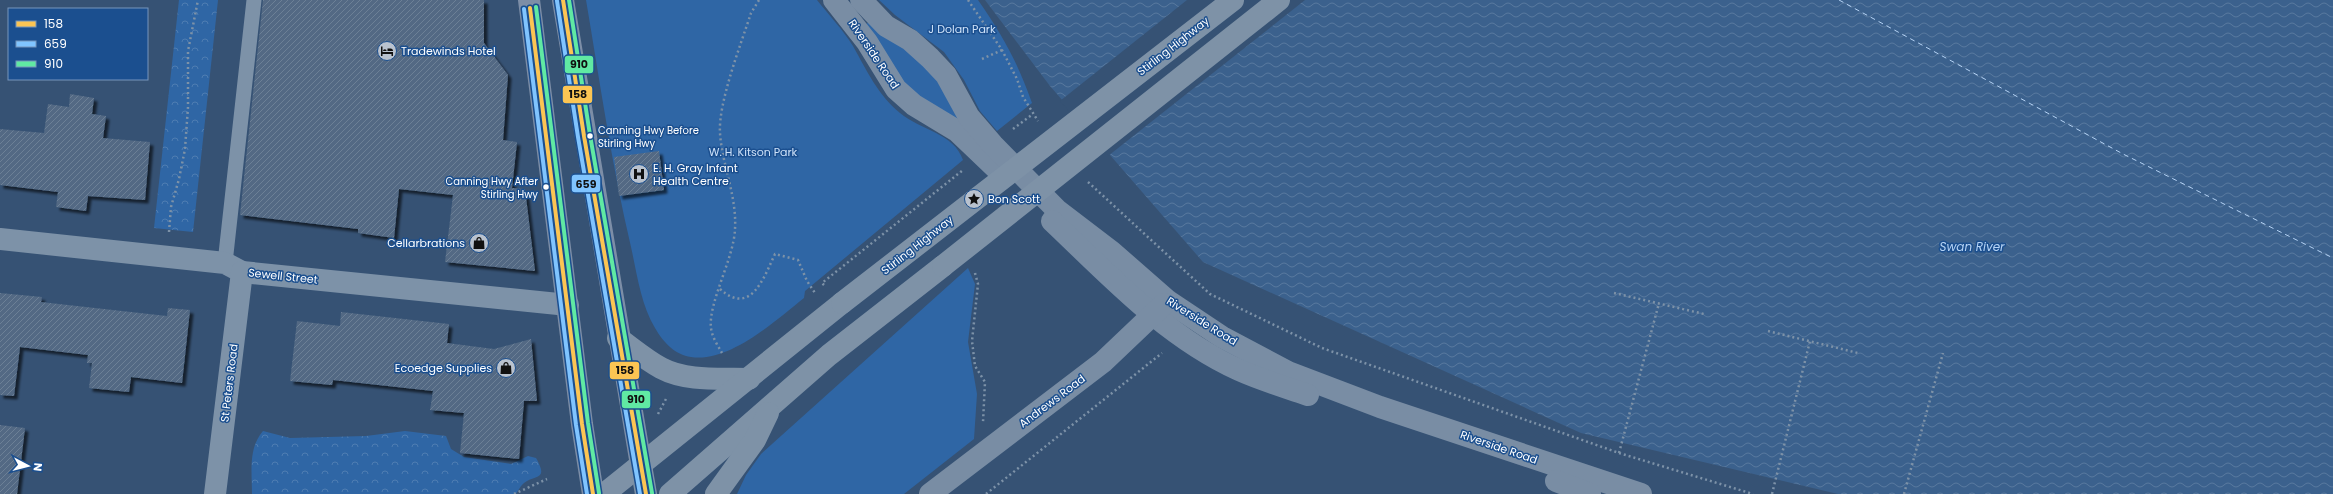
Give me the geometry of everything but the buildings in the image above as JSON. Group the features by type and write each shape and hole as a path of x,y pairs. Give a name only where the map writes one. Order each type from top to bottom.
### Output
{"highway":[{"name":"Stirling Highway","path":"604,494 842,303 1233,0"},
{"path":"670,494 773,403 863,329 1279,0"},
{"path":"618,338 661,368 678,374 693,377 749,379"},
{"path":"716,494 755,440 773,403"},
{"path":"641,465 646,494"}],"main road":[{"path":"529,0 582,424 593,494"},
{"path":"563,0 618,338 641,465"}],"street":[{"name":"Riverside Road","path":"834,0 867,42 896,89 914,105 957,130 1023,195 1161,308 1211,354 1239,370 1590,494"},
{"name":"Riverside Road","path":"861,0 886,26 910,40 930,58 946,75 969,117 993,145 1057,210 1112,252 1161,308 1222,337 1288,372 1380,407 1641,494"},
{"name":"Sewell Street","path":"0,239 169,247 234,267 568,305"},
{"name":"St Peters Road","path":"215,494 234,267"},
{"name":"Andrews Road","path":"930,494 1103,362 1161,308"}],"lane":[{"path":"234,267 254,0"}],"path":[{"path":"169,247 171,207 179,179 185,149 188,107 188,51 198,0"},
{"path":"725,359 711,326 730,256 735,229 734,202 721,143 720,120 751,13 759,0"},
{"path":"968,0 1002,50 1018,79 1023,97 1042,125"},
{"path":"982,59 1002,50"},
{"path":"1085,178 1186,274 1210,294 1322,348 1619,453 1753,494"},
{"path":"822,283 928,198 932,204"},
{"path":"720,289 727,295 736,298 743,298 752,293 760,285 775,254 798,260 811,286"},
{"path":"974,272 978,284 972,341 974,366 985,382 981,455"},
{"path":"1614,293 1704,314"},
{"path":"1619,453 1659,303"},
{"path":"1222,337 1240,309"},
{"path":"1768,331 1858,352"},
{"path":"1772,494 1810,341"},
{"path":"986,494 1168,348"},
{"path":"1904,494 1943,353"},
{"path":"658,414 668,395"},
{"path":"514,494 547,479"}],"green space":[{"path":"179,0 218,0 193,232 154,228"},
{"name":"W. H. Kitson Park","path":"586,0 817,0 849,40 879,90 892,106 908,119 936,133 952,144 959,151 963,160 805,291 804,298 752,338 737,347 706,357 691,357 680,354 670,347 658,333 650,319 640,289 612,155"},
{"name":"J Dolan Park","path":"879,0 978,0 1009,49 1021,74 1032,103 997,131 980,111 964,80 944,52 895,15"},
{"path":"870,21 928,64 959,120 912,95 864,26"},
{"path":"968,268 975,284 968,342 977,394 974,439 904,494 737,494 746,475 761,454"},
{"path":"263,431 290,438 366,436 405,431 446,436 451,449 464,457 511,464 528,456 536,458 540,465 541,474 524,483 516,494 252,494 253,453 258,438"}],"water":[{"name":"Swan River","path":"985,0 2333,0 2333,494 1838,494 1581,433 1203,262 1050,86"}],"pier":[{"path":"1187,0 1305,0 1108,156 1060,101"}],"ferry route":[{"path":"1839,0 2123,154 2333,258"}],"transit line":[{"name":"158","path":"563,0 584,136 646,494"},
{"name":"910","path":"569,0 590,135 652,493"},
{"name":"659","path":"557,1 578,137 640,494"},
{"name":"910","path":"536,7 588,423 599,493"},
{"name":"158","path":"530,8 582,424 593,494"},
{"name":"659","path":"524,9 576,425 587,494"}],"place":[{"name":"Tradewinds Hotel","path":"387,51"},
{"name":"Canning Hwy Before Stirling Hwy","path":"590,136"},
{"name":"E. H. Gray Infant Health Centre","path":"639,174"},
{"name":"Canning Hwy After Stirling Hwy","path":"546,187"},
{"name":"Bon Scott","path":"974,199"},
{"name":"Cellarbrations","path":"479,243"},
{"name":"Ecoedge Supplies","path":"506,368"}]}
